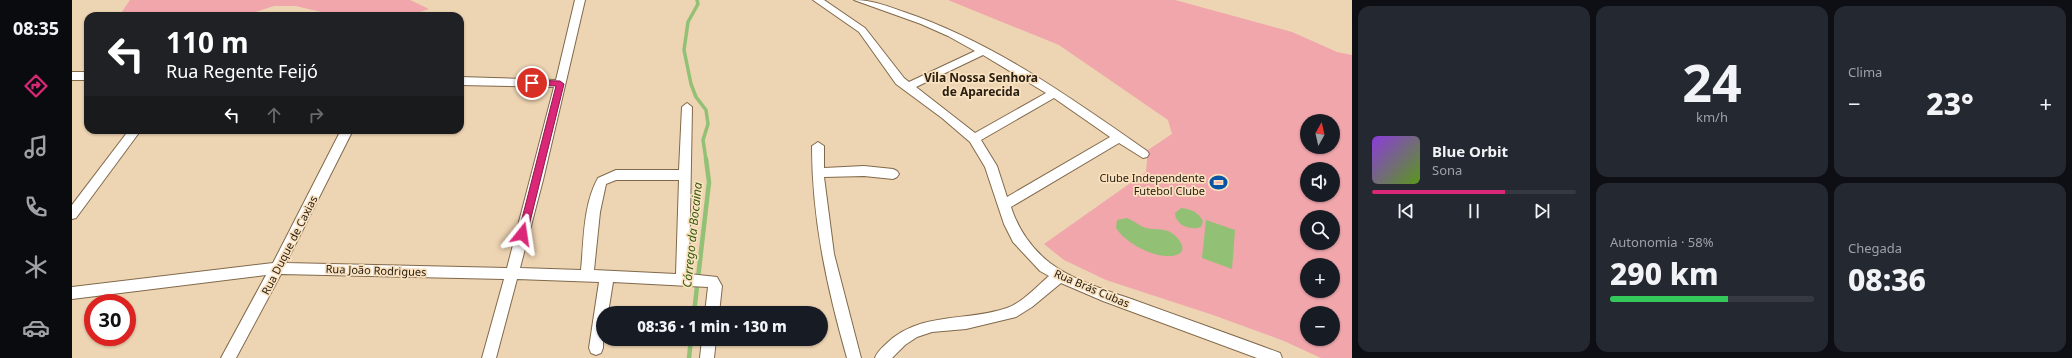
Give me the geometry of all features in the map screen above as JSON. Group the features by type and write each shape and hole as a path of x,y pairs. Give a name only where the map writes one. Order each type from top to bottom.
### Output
{"street":[{"path":"489,358 537,180 580,0"},
{"name":"Rua Brás Cubas","path":"818,0 862,30 894,74 908,87 946,115 974,139 991,166 1004,205 1018,238 1031,254 1059,276 1108,297 1275,358"},
{"path":"859,0 924,22 952,34 1055,92 1143,154"},
{"path":"908,87 983,51"},
{"path":"72,76 84,76"},
{"path":"464,81 560,84"},
{"path":"974,139 1055,92"},
{"path":"686,280 685,175 687,107"},
{"path":"72,214 132,134"},
{"name":"Rua Duque de Caxias","path":"228,358 277,268 345,134"},
{"path":"1004,205 1119,137"},
{"path":"818,146 818,173 825,249 854,358"},
{"path":"818,173 864,171 892,174"},
{"path":"587,276 596,197 602,181 606,177 616,175 685,175"},
{"name":"Rua João Rodrigues","path":"72,292 277,268 511,275 607,276 686,280 711,283 712,306"},
{"path":"596,348 607,276"},
{"path":"882,358 900,340 913,332 932,326 966,324 1011,313 1027,303 1059,276"},
{"path":"707,358 708,346"}],"shaded area":[{"path":"130,0 410,0 429,9 420,12 321,12 296,6 274,6 255,12 122,12"},
{"name":"Clube Independente Futebol Clube","path":"948,0 1175,0 1292,32 1337,52 1352,55 1352,358 1321,358 1284,341 1213,315 1106,280 1064,260 1044,244 1146,172 1148,150 1172,134 1168,120 1059,45"},
{"path":"1181,208 1191,210 1199,215 1203,221 1201,227 1193,228 1181,224 1175,213"},
{"path":"1127,218 1146,228 1170,232 1179,240 1182,250 1176,255 1169,256 1151,253 1134,245 1120,234 1116,228 1117,220"},
{"path":"1206,220 1235,230 1232,269 1202,258"}],"waterway":[{"name":"Córrego da Bocaina","path":"697,0 698,4 688,22 684,50 691,84 696,97 706,110 708,124 703,140 706,160"},
{"name":"Córrego da Bocaina","path":"695,306 709,182 706,159"},
{"name":"Córrego da Bocaina","path":"689,358 690,346"}],"place":[{"name":"Clube Independente Futebol Clube","path":"1218,183"}],"district":[{"name":"Vila Nossa Senhora de Aparecida","path":"981,84"}],"route":[{"path":"522,234 537,180 560,84 532,83"}]}
